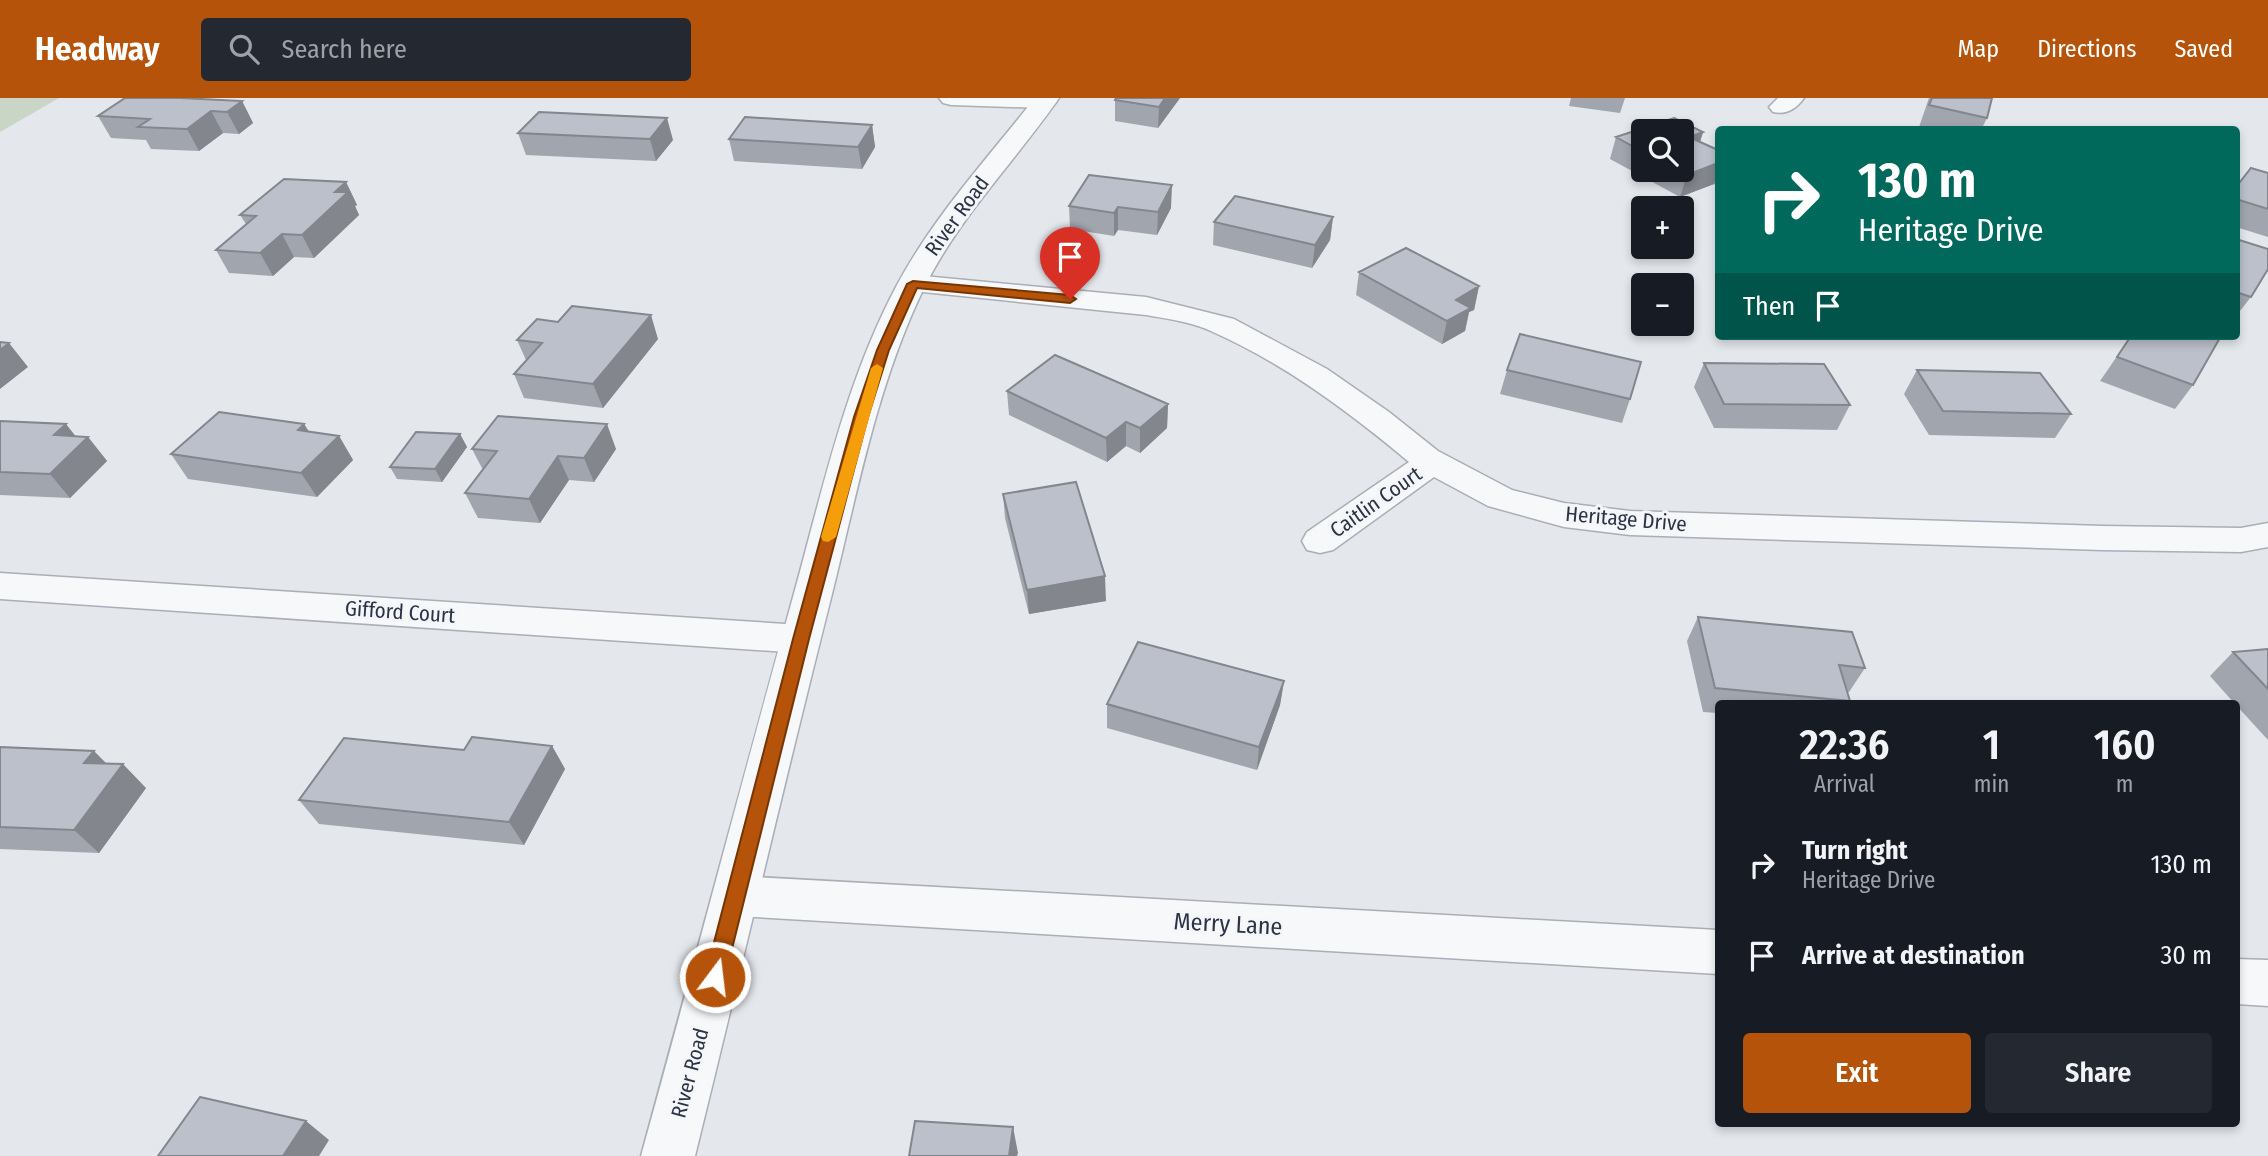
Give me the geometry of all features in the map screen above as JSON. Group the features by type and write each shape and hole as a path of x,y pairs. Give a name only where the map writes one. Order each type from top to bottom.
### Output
{"street":[{"path":"951,98 1046,99"},
{"name":"River Road","path":"668,1156 801,639 861,417 883,350 930,251 957,211 1046,99"},
{"name":"Heritage Drive","path":"913,284 1146,306 1187,314 1223,326 1316,376 1433,462 1500,498 1531,508 1597,521 2116,538 2241,540 2268,536"},
{"name":"Caitlin Court","path":"1320,541 1433,462"},
{"name":"Gifford Court","path":"0,586 801,639"},
{"name":"Merry Lane","path":"737,896 1715,952"},
{"path":"2240,981 2268,983"}],"green space":[{"path":"0,98 59,98 0,132"}],"building":[{"path":"125,98 242,101 227,112 211,111 187,129 138,127 150,119 98,116"},
{"path":"1165,98 1159,107 1115,100"},
{"path":"1932,98 1992,98 1987,118 1929,105"},
{"path":"539,112 667,118 650,139 518,133"},
{"path":"745,117 872,125 858,147 729,139"},
{"path":"1694,128 1703,132 1694,135"},
{"path":"1631,132 1631,145 1616,137"},
{"path":"1694,139 1715,149 1715,164 1694,172"},
{"path":"2251,168 2268,173 2268,209 2240,200 2240,182"},
{"path":"1089,175 1172,185 1158,212 1118,207 1114,213 1069,206"},
{"path":"284,179 346,182 335,192 348,192 302,235 282,234 260,253 216,250 256,216 240,215"},
{"path":"1235,196 1333,217 1315,245 1214,222"},
{"path":"2240,240 2268,249 2268,269 2251,297 2240,293"},
{"path":"1406,248 1479,286 1456,300 1471,308 1447,321 1359,272"},
{"path":"572,306 651,315 593,384 514,374 542,343 517,340 537,319 558,322"},
{"path":"1520,334 1641,362 1630,399 1507,370"},
{"path":"2128,340 2219,340 2193,385 2117,357"},
{"path":"0,342 9,343 0,350"},
{"path":"1055,355 1168,404 1140,428 1126,422 1106,438 1007,391"},
{"path":"1704,363 1824,364 1850,405 1724,404"},
{"path":"1917,370 2040,373 2071,414 1943,411"},
{"path":"219,412 304,424 298,430 339,436 301,473 171,454"},
{"path":"498,416 607,424 584,458 558,456 529,499 465,493 497,451 472,449"},
{"path":"0,421 66,424 54,435 88,437 50,474 0,472"},
{"path":"416,432 460,434 435,469 390,467"},
{"path":"1076,482 1105,576 1027,590 1003,494"},
{"path":"1698,617 1852,632 1865,668 1839,665 1850,700 1715,688"},
{"path":"1138,642 1284,681 1259,747 1107,704"},
{"path":"2268,649 2268,689 2233,652"},
{"path":"472,737 552,746 509,822 299,800 344,738 464,750"},
{"path":"0,747 94,751 84,763 123,764 74,830 0,827"},
{"path":"200,1097 306,1121 283,1156 158,1156"},
{"path":"915,1121 1013,1127 1009,1156 909,1156"}],"slow traffic":[{"path":"828,537 877,368"}],"route":[{"path":"715,977 861,417 883,350 913,284 1070,299"}]}
